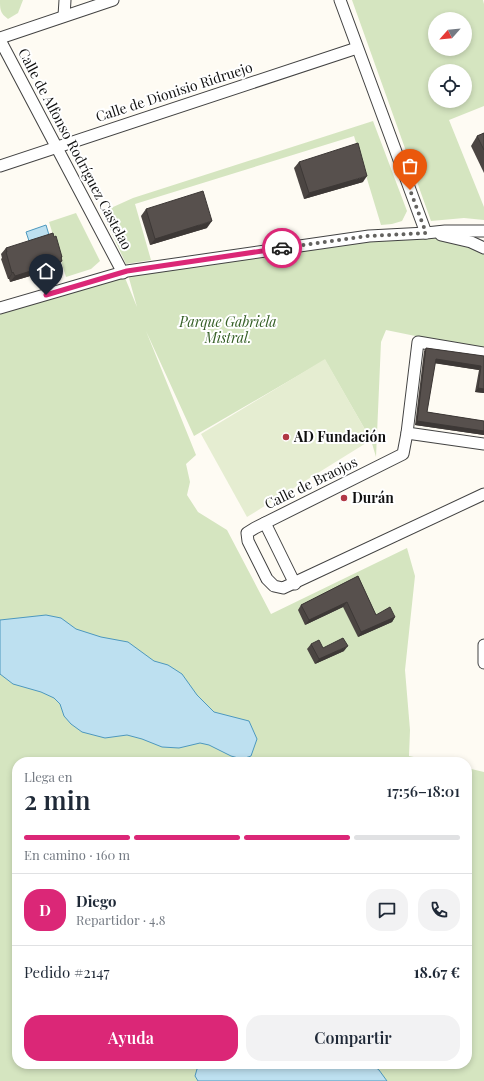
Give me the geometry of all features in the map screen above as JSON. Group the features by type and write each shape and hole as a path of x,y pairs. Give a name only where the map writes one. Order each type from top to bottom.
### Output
{"street":[{"path":"64,16 66,0"},
{"path":"0,39 113,0"},
{"path":"340,0 428,233"},
{"name":"Calle de Alfonso Rodríguez Castelao","path":"0,39 123,273"},
{"name":"Calle de Dionisio Ridruejo","path":"0,166 358,48"},
{"path":"0,308 127,271 368,236 445,231 484,231"},
{"path":"428,233 471,242 484,248"},
{"name":"Calle de Braojos","path":"484,353 418,342 403,454 247,533 248,541 267,579 274,586 283,588 295,584 484,494"},
{"path":"407,433 484,444"},
{"name":"Calle de Braojos","path":"265,523 295,584"},
{"path":"484,645 484,663"}],"green space":[{"path":"0,0 23,0 18,13 8,19 1,11"},
{"path":"352,0 483,0 484,106 449,120 484,207 484,220 464,218 431,221"},
{"path":"373,121 407,211 402,221 381,225 354,136 135,204 151,260 126,264 102,212 133,198"},
{"path":"76,213 100,261 91,269 66,277 49,222"},
{"name":"Parque Gabriela Mistral.","path":"426,233 484,252 484,350 386,330 381,342 376,457 371,440 325,360 194,436 146,331 196,455 186,464 190,482 187,495 198,512 227,530 271,614 407,548 415,576 405,670 410,730 409,756 414,757 12,757 12,1069 472,1069 472,769 484,772 484,1081 0,1081 0,310 123,273 137,307 127,271"},
{"name":"AD Fundación","path":"325,359 371,440 247,517 201,434"}],"water":[{"path":"46,225 49,235 29,241 26,232"},
{"path":"46,615 61,618 76,629 101,637 128,642 154,661 168,665 182,674 197,695 214,712 249,721 257,739 251,756 235,757 209,745 200,743 179,748 162,747 127,735 105,738 82,732 71,724 64,716 60,704 54,698 41,692 13,684 0,674 0,620"},
{"path":"197,1069 378,1069 387,1081 198,1081 195,1076"}],"building":[{"path":"484,133 484,150 477,136"},
{"path":"358,143 367,176 309,193 299,162"},
{"path":"203,191 212,221 155,239 146,209"},
{"path":"53,233 54,237 56,236 62,261 15,276 13,272 12,273 6,248"},
{"path":"426,348 484,356 484,389 478,388 481,366 436,359 427,412 484,421 484,431 417,421"},
{"path":"358,576 376,615 390,607 395,617 361,632 347,602 309,620 301,605"},
{"path":"343,638 348,646 319,659 311,644 319,640 323,648"}],"way so far":[{"path":"282,248 368,236 426,233 410,190"}],"place":[{"name":"AD Fundación","path":"286,437"},
{"name":"Durán","path":"344,498"}],"route":[{"path":"46,295 127,271 282,248"}]}
